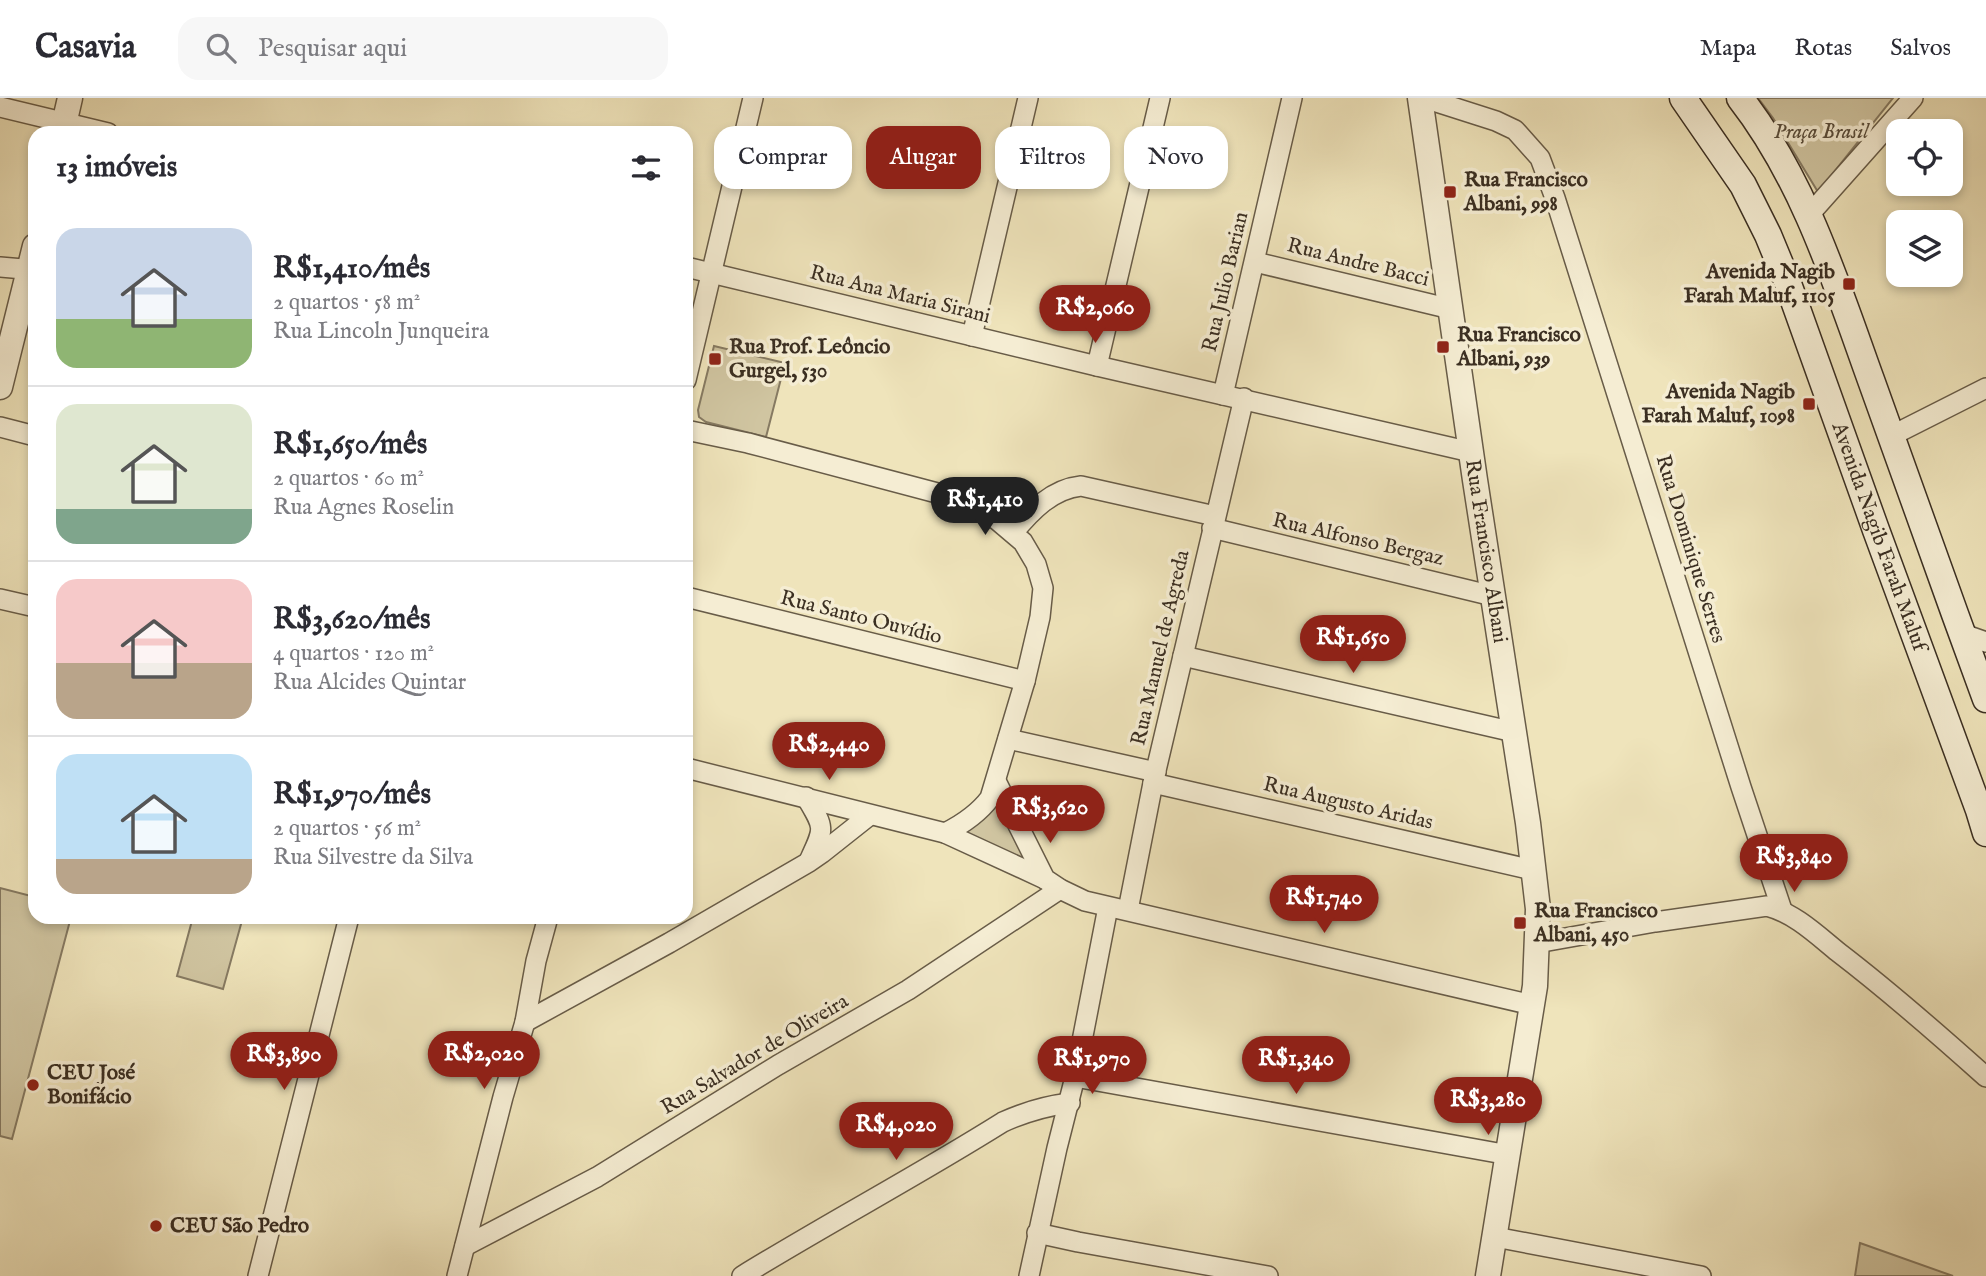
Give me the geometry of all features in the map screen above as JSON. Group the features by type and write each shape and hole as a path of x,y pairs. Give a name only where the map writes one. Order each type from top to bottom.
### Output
{"main road":[{"name":"Avenida Nagib Farah Maluf","path":"1683,98 1738,177 1768,234 1986,833"},
{"path":"1740,98 1759,123 1809,215 1891,436 1974,638 1986,699"},
{"path":"1837,423 1846,429 1853,444 1860,447 1891,436"}],"street":[{"path":"63,126 70,98"},
{"path":"693,350 752,98"},
{"path":"972,336 1028,98"},
{"path":"1097,366 1160,98"},
{"name":"Rua Julio Barian","path":"1223,395 1293,98"},
{"name":"Rua Dominique Serres","path":"1422,98 1496,121 1515,130 1540,158 1782,910"},
{"name":"Rua Francisco Albani","path":"1422,98 1538,909 1535,986 1488,1276"},
{"path":"1809,215 1913,98"},
{"path":"0,107 57,126"},
{"name":"Rua Andre Bacci","path":"1255,262 1451,309"},
{"path":"0,267 28,263"},
{"name":"Rua Ana Maria Sirani","path":"693,269 1471,452"},
{"path":"0,387 28,281"},
{"path":"1891,436 1986,388"},
{"name":"Rua Manuel de Agreda","path":"1128,910 1154,778 1244,398"},
{"path":"0,428 28,434"},
{"path":"693,431 748,443 956,498 997,520 1023,542 1036,564 1043,588 1040,617 1025,681 990,798 981,811 951,836"},
{"name":"Rua Alfonso Bergaz","path":"1013,533 1052,495 1066,487 1081,485 1493,596"},
{"path":"0,599 28,605"},
{"name":"Rua Santo Ouvídio","path":"693,599 1025,681"},
{"path":"1183,656 1514,732"},
{"name":"Rua Augusto Aridas","path":"1008,739 1154,778 1534,870"},
{"path":"693,770 951,836 1085,901 1532,1005"},
{"path":"996,781 1053,884"},
{"path":"806,797 820,820 821,835 808,862"},
{"path":"525,1022 669,943 808,862 870,815"},
{"name":"Rua Salvador de Oliveira","path":"464,1246 609,1170 778,1065 908,990 1053,884"},
{"path":"1537,943 1766,906 1782,910 1910,1009 1986,1077"},
{"path":"1028,1276 1070,1103 1108,907"},
{"path":"258,1276 347,924"},
{"path":"457,1276 525,1022 546,924"},
{"path":"1075,1077 1509,1154"},
{"path":"742,1276 1003,1122 1024,1112 1070,1103"},
{"path":"1037,1233 1268,1276"},
{"path":"1495,1237 1701,1276"}],"green space":[{"name":"Praça Brasil","path":"1758,98 1893,98 1818,192"},
{"path":"714,346 785,363 766,437 706,422 699,417 698,410"},
{"path":"998,790 1027,860 952,834"},
{"path":"0,888 28,895 28,924 69,924 12,1139 0,1136"},
{"path":"191,924 241,924 223,989 177,976"},
{"path":"1860,1243 1953,1276 1855,1276"}],"place":[{"name":"Rua Francisco Albani, 998","path":"1450,192"},
{"name":"Avenida Nagib Farah Maluf, 1105","path":"1849,284"},
{"name":"Rua Francisco Albani, 939","path":"1443,347"},
{"name":"Rua Prof. Leôncio Gurgel, 530","path":"715,359"},
{"name":"Avenida Nagib Farah Maluf, 1098","path":"1809,404"},
{"name":"Rua Francisco Albani, 450","path":"1520,923"},
{"name":"CEU José Bonifácio","path":"33,1085"},
{"name":"CEU São Pedro","path":"156,1226"}]}
